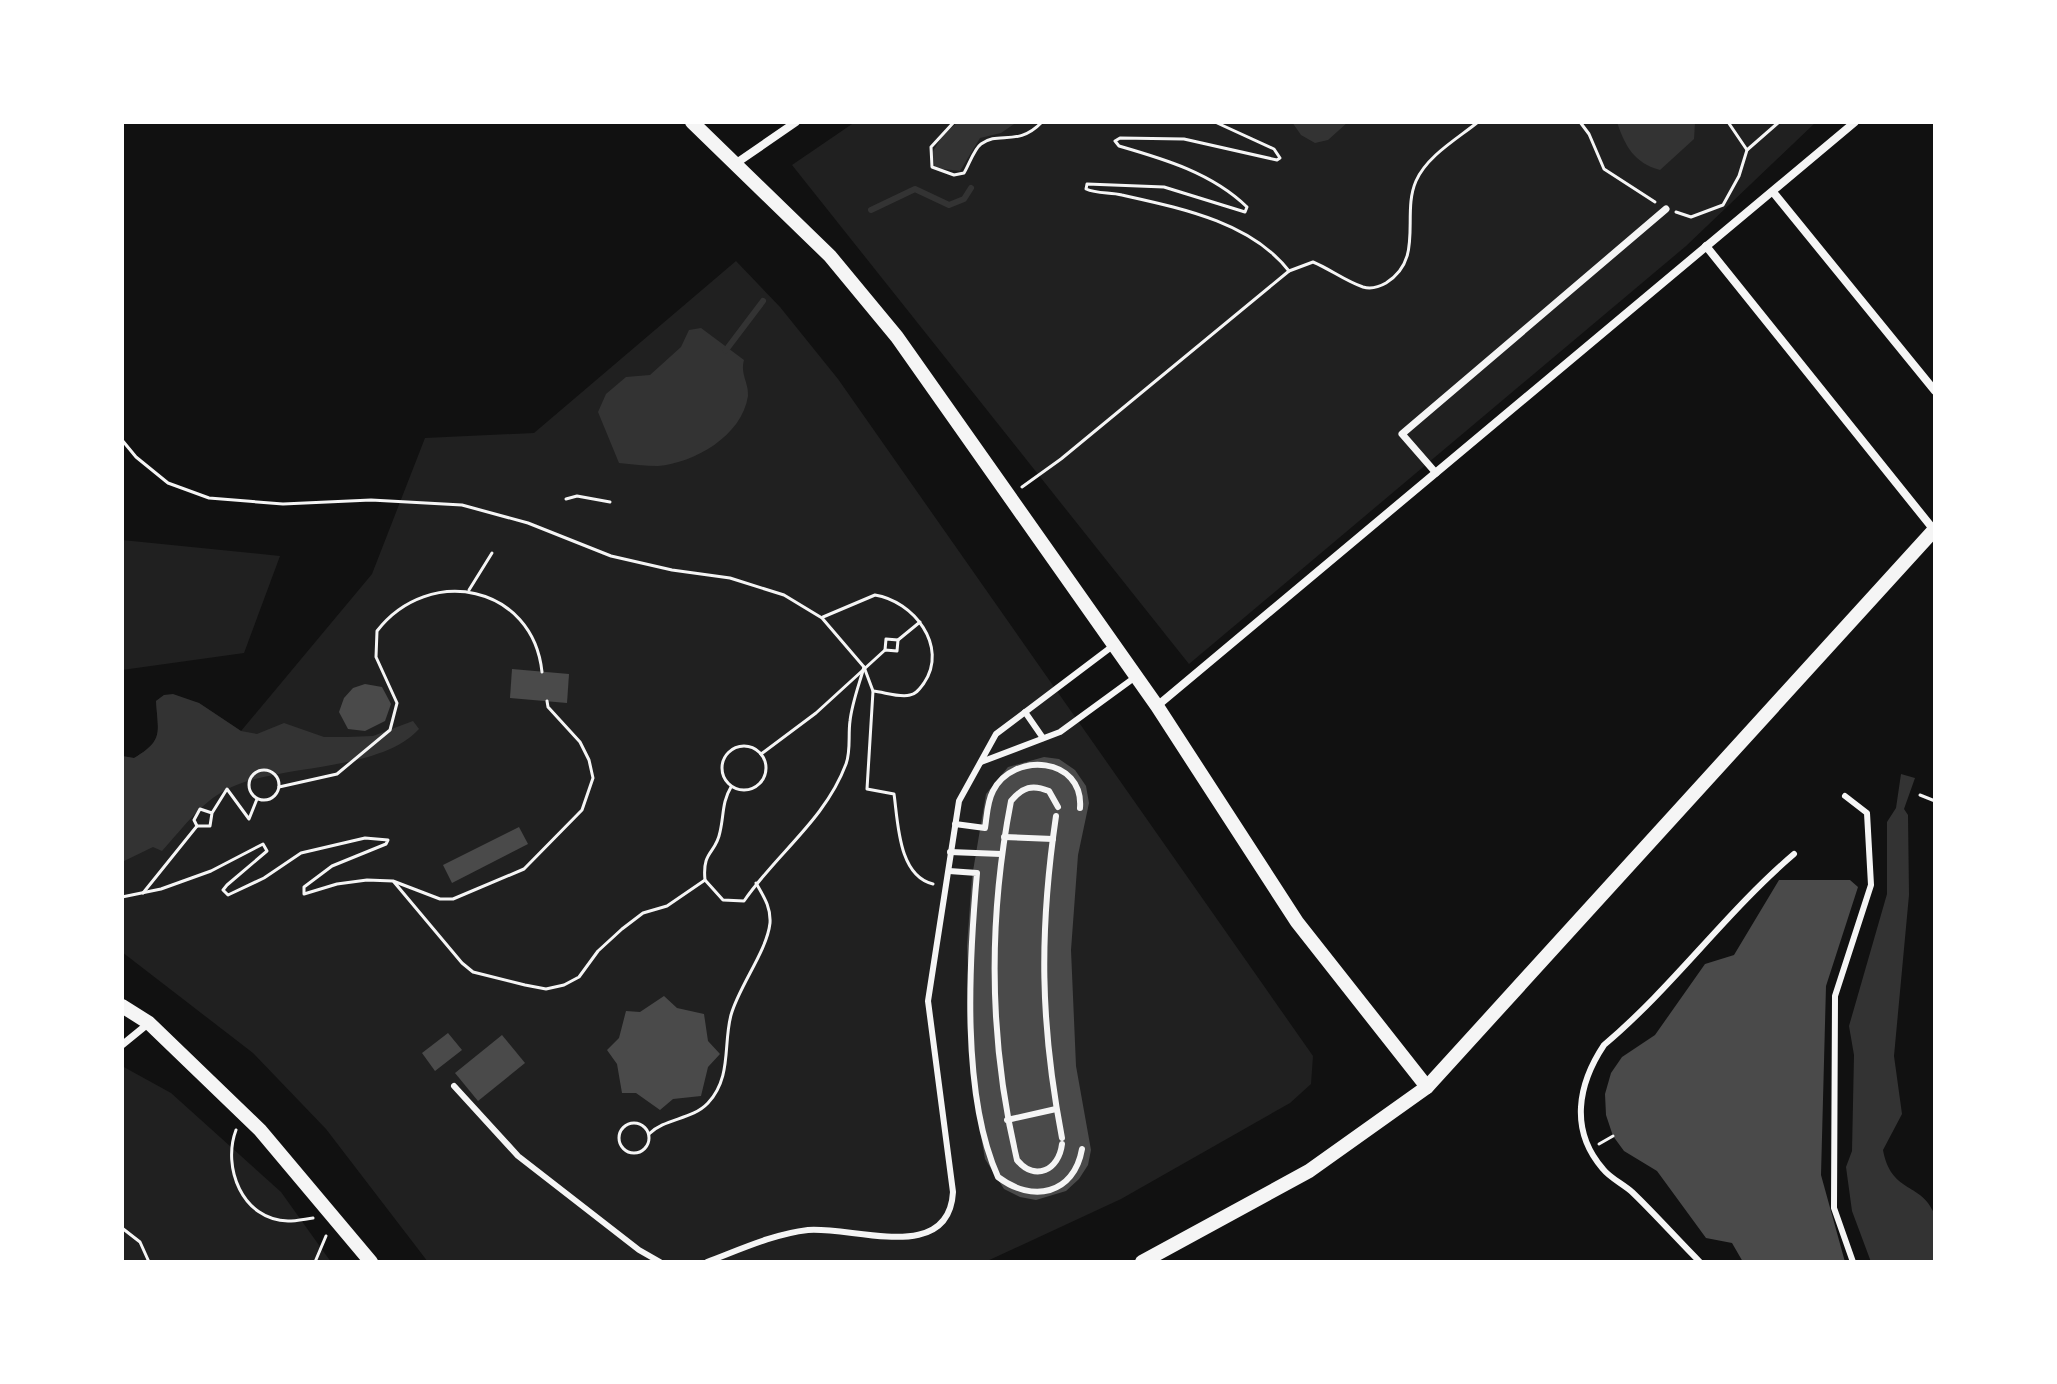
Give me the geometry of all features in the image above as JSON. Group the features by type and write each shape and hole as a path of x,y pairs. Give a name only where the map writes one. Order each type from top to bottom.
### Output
{"street":[{"path":"692,122 830,256 897,337 1157,706 1297,922 1427,1087"},
{"path":"735,164 796,122"},
{"path":"1157,706 1855,122"},
{"path":"1773,192 1935,391"},
{"path":"1436,473 1402,434 1666,209"},
{"path":"1142,1262 1309,1171 1427,1087 1934,529 1706,246"},
{"path":"122,1006 149,1023 242,1113 334,1215 371,1262"},
{"path":"122,1045 149,1023"}],"lane":[{"path":"707,1262 803,1231 829,1229 900,1237 926,1233 944,1223 952,1212 953,1192 928,1001 959,801 996,734 1114,645"},
{"path":"981,762 1060,732 1136,676"},
{"path":"1025,712 1043,738"},
{"path":"955,824 985,828 993,791 1014,770 1028,764 1053,767 1071,777 1079,790 1080,808"},
{"path":"1056,816 1046,890 1043,973 1046,1051 1062,1141 1060,1158 1051,1168 1039,1173 1025,1170 1017,1160 1007,1120 998,1058 994,977 1001,854 1011,801 1021,790 1036,786 1049,791 1058,807"},
{"path":"1845,796 1867,813 1871,885 1835,996 1834,1208 1853,1262"},
{"path":"1004,837 1053,839"},
{"path":"950,852 1001,854"},
{"path":"1700,1262 1630,1190 1603,1169 1581,1122 1580,1092 1590,1066 1604,1045 1694,957 1759,884 1794,854"},
{"path":"949,871 977,873 971,940 973,1047 979,1099 998,1177 1022,1191 1037,1194 1051,1191 1066,1183 1074,1173 1082,1149"},
{"path":"454,1086 518,1156 639,1250 660,1262"},
{"path":"1007,1120 1056,1109"}],"path":[{"path":"954,122 931,147 932,167 954,175 964,173 981,144 1031,134 1042,122"},
{"path":"1215,122 1274,149 1280,158 1277,160 1184,139 1120,138 1115,141 1119,146 1170,161 1203,176 1239,199 1247,207 1245,212 1164,187 1113,182 1087,184 1086,189 1164,205 1239,230 1279,258 1289,271"},
{"path":"1009,496 1061,459 1289,271 1313,262 1366,288 1381,286 1397,275 1409,253 1410,203 1415,183 1424,166 1478,122"},
{"path":"1580,122 1589,134 1604,169 1666,209 1691,217 1723,205 1739,176 1747,150 1779,122"},
{"path":"1728,122 1747,150"},
{"path":"122,440 136,457 168,483 209,498 283,504 371,500 462,505 528,523 611,556 672,570 730,578 784,595 822,618 864,667 873,691 867,789 894,794 903,853 927,883 948,887"},
{"path":"566,499 577,496 610,502"},
{"path":"469,590 492,553"},
{"path":"279,787 337,774 390,730 397,703 376,657 375,642 385,622 402,607 428,595 447,590 469,590 512,610 527,626 540,654 542,672"},
{"path":"822,618 875,595 907,607 921,622 932,663 922,684 909,696 873,691"},
{"path":"885,650 886,639 898,640 921,622"},
{"path":"761,754 816,713 885,650 897,651 898,640"},
{"path":"731,787 723,800 718,840 707,852 705,880 723,900 744,901 771,864 814,822 833,793 848,760 850,720 864,667"},
{"path":"122,897 211,871 242,852 266,845 267,851 223,890 228,895 234,894 301,853 365,838 388,840 386,844 332,866 304,887 304,894 337,884 393,881 440,899 453,899 524,869 582,810 593,778 589,760 547,701"},
{"path":"748,746 761,754 766,769 760,784 746,791 731,787 722,774 723,759 733,748 748,746"},
{"path":"261,770 270,771 277,778 279,787 275,796 267,800 257,799 250,793 249,783 253,774 261,770"},
{"path":"197,826 210,826 212,813 227,789 249,819 257,799"},
{"path":"1920,795 1935,801"},
{"path":"143,893 197,826 195,814 207,809 212,813"},
{"path":"393,881 473,972 546,989 579,977 598,951 622,929 643,913 667,906 705,880"},
{"path":"649,1134 643,1126 633,1123 623,1127 618,1137 621,1147 630,1154 641,1153 655,1128 689,1117 708,1103 722,1082 731,1016 769,929 770,909 756,883"},
{"path":"242,1113 230,1146 230,1171 243,1197 262,1212 285,1221 334,1215 315,1262"},
{"path":"122,1228 140,1242 149,1262"}],"shaded area":[{"path":"855,122 1816,122 1686,246 1189,664 792,165"},
{"path":"958,122 1017,122 1001,133 980,138 960,171 935,168 932,153 943,135"},
{"path":"1292,122 1348,122 1328,140 1315,143 1301,135"},
{"path":"1617,122 1695,122 1694,139 1660,170 1637,158 1623,139"},
{"path":"736,261 780,307 838,379 1313,1056 1311,1084 1290,1103 1121,1199 985,1262 428,1262 326,1129 253,1053 122,952 122,756 134,758 155,740 158,728 156,701 164,695 199,703 241,731 372,574 425,438 534,433"},
{"path":"701,328 744,360 748,396 744,410 726,435 701,453 658,466 619,463 598,412 606,394 626,377 650,375 681,347 689,330"},
{"path":"122,540 280,556 244,653 122,670"},
{"path":"173,694 199,703 241,731 257,734 284,723 324,737 373,736 413,721 419,729 402,743 381,753 234,786 204,806 162,851 153,847 122,862 122,756 134,758 155,740 158,728 156,701 164,695"},
{"path":"1901,774 1915,778 1904,809 1908,815 1909,895 1894,1056 1902,1114 1883,1150 1892,1174 1920,1195 1933,1211 1935,1262 1871,1262 1852,1211 1846,1167 1852,1151 1854,1055 1849,1026 1887,894 1887,822 1896,808"},
{"path":"122,1066 171,1093 281,1192 331,1262 122,1262"}],"building":[{"path":"512,669 569,674 567,703 510,698"},
{"path":"365,684 382,687 391,704 385,721 365,731 348,729 339,712 344,698 353,688"},
{"path":"1044,757 1059,759 1075,770 1086,786 1089,803 1078,855 1071,950 1076,1066 1091,1150 1088,1165 1066,1191 1036,1200 1004,1189 985,1159 973,1091 967,946 972,877 986,794 1008,767"},
{"path":"519,827 528,844 452,883 443,865"},
{"path":"1779,880 1850,880 1858,887 1826,986 1821,1175 1845,1262 1743,1262 1732,1243 1706,1238 1657,1171 1624,1151 1613,1136 1606,1115 1605,1094 1611,1073 1622,1057 1655,1035 1705,964 1734,955"},
{"path":"664,996 677,1008 704,1014 708,1041 720,1054 708,1067 701,1096 673,1099 660,1110 636,1093 622,1093 617,1064 607,1050 619,1038 626,1011 640,1012"},
{"path":"448,1033 462,1050 435,1071 422,1053"},
{"path":"502,1035 525,1063 478,1101 455,1073"}],"waterway":[{"path":"871,210 915,189 949,205 964,199 971,188"},
{"path":"726,350 763,301"}]}
